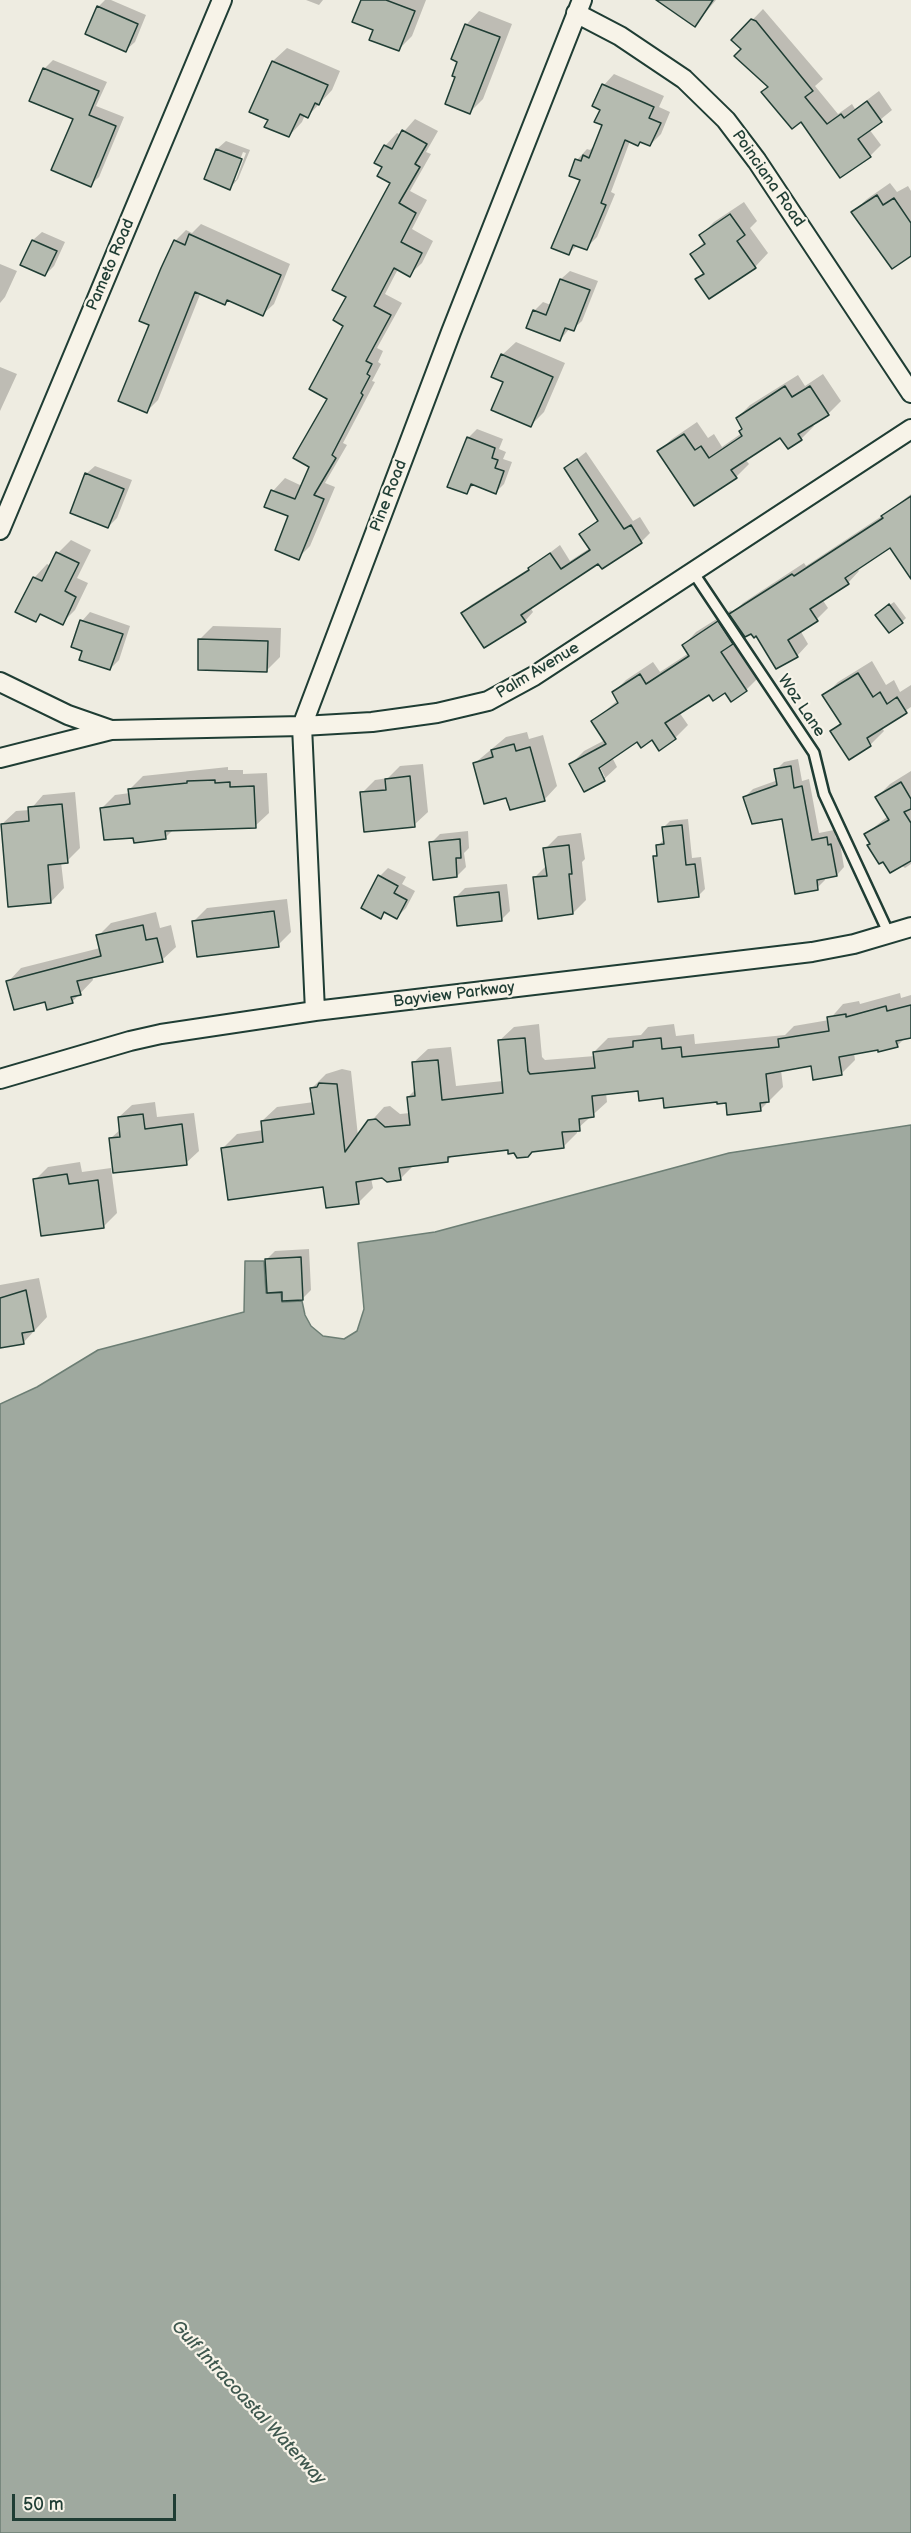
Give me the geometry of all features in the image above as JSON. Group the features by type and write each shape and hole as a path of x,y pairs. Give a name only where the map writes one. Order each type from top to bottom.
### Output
{"street":[{"name":"Pameto Road","path":"0,530 222,0"},
{"name":"Poinciana Road","path":"579,7 684,79 726,120 758,160 911,393"},
{"name":"Pine Road","path":"315,1011 302,726 455,321 579,7"},
{"name":"Palm Avenue","path":"0,758 111,730 302,726 406,718 467,708 488,701 534,676 911,429"},
{"path":"0,682 68,715 111,730"},
{"name":"Bayview Parkway","path":"0,1079 140,1039 315,1011 812,952 911,927"}],"lane":[{"name":"Woz Lane","path":"693,572 814,753 824,794 889,934"}],"water":[{"name":"Gulf Intracoastal Waterway","path":"911,1125 911,2533 0,2533 0,1404 37,1387 98,1350 244,1312 245,1261 264,1261 266,1293 281,1293 282,1302 302,1301 305,1315 311,1326 323,1336 344,1339 357,1331 364,1309 358,1243 435,1232 729,1153"}],"building":[{"path":"361,0 386,0 415,11 399,51 369,40 373,30 352,22"},
{"path":"656,0 713,0 695,27"},
{"path":"97,6 138,24 126,52 85,34"},
{"path":"751,19 756,21 813,91 805,97 827,124 841,114 844,118 867,101 882,122 858,139 871,157 840,178 801,122 792,129 761,92 768,87 734,56 741,49 731,40"},
{"path":"465,24 500,37 470,114 445,104 455,77 452,76 457,62 451,59"},
{"path":"272,61 328,85 319,105 315,103 308,118 300,114 289,137 264,127 268,120 249,112"},
{"path":"43,68 99,91 89,115 116,126 91,187 51,170 73,119 29,101"},
{"path":"602,84 654,107 649,118 661,123 650,146 640,142 638,146 625,140 601,203 606,205 587,250 573,245 569,255 551,248 580,180 569,176 575,159 581,161 583,155 589,158 602,125 594,122 600,110 592,106"},
{"path":"402,130 427,144 415,164 420,167 399,203 416,213 401,242 422,253 410,277 394,268 374,306 391,315 366,361 372,364 367,374 370,376 361,393 363,395 332,455 336,458 314,495 324,499 299,560 275,550 288,516 264,507 271,490 295,499 309,467 293,458 327,399 309,389 343,326 333,320 346,297 332,290 390,183 377,176 382,167 374,163 384,145 392,149"},
{"path":"216,149 242,159 230,190 204,179"},
{"path":"877,195 883,205 894,198 911,223 911,256 892,269 851,212"},
{"path":"730,214 745,235 737,241 756,268 709,299 695,279 704,274 690,254 705,244 699,235"},
{"path":"189,234 281,275 263,316 227,300 225,305 195,292 147,413 118,401 149,325 139,321 161,268 174,240 185,245"},
{"path":"32,240 57,251 45,276 20,265"},
{"path":"560,279 590,290 574,331 565,328 560,341 526,328 533,310 546,315"},
{"path":"501,354 553,377 531,427 491,410 503,382 491,377"},
{"path":"785,386 792,397 810,386 829,415 798,434 802,440 788,449 780,438 731,470 737,478 694,506 657,451 684,434 695,450 701,446 709,458 742,436 739,431 742,429 736,418"},
{"path":"467,437 495,448 492,458 498,460 495,468 504,471 496,494 471,484 467,494 447,487"},
{"path":"577,459 624,529 631,525 642,543 602,569 598,564 521,615 526,622 484,648 461,613 529,570 528,568 550,553 561,569 590,550 579,534 598,521 564,468"},
{"path":"85,473 124,489 108,528 70,513"},
{"path":"911,496 911,579 890,548 845,578 849,584 810,609 818,621 788,640 798,657 776,669 756,636 754,638 751,634 745,637 729,614 792,574 794,576 883,518 881,516"},
{"path":"56,552 79,563 65,591 76,597 63,625 40,614 36,622 15,612 33,577 42,581"},
{"path":"889,604 903,623 889,633 875,615"},
{"path":"80,620 123,634 110,670 79,660 82,651 71,647"},
{"path":"718,621 733,644 721,652 747,691 731,702 725,693 713,701 709,695 665,723 676,739 659,751 652,740 641,748 637,742 599,768 605,781 584,792 569,764 606,744 591,721 618,703 612,692 640,674 646,684 689,656 682,645"},
{"path":"198,639 268,641 267,672 198,670"},
{"path":"858,673 873,697 880,692 887,704 897,697 907,713 867,738 871,746 849,760 830,731 841,724 822,695"},
{"path":"514,744 516,751 530,747 545,801 510,810 506,798 484,804 473,763 493,757 491,750"},
{"path":"791,766 794,788 802,786 812,840 827,837 828,845 831,844 837,876 817,880 818,890 795,894 782,819 752,824 743,797 777,785 774,769"},
{"path":"410,776 415,827 364,832 360,792 386,790 385,779"},
{"path":"215,780 215,783 230,782 230,787 254,786 256,828 165,831 166,839 134,843 133,838 104,840 100,808 130,804 128,789 187,783 187,781"},
{"path":"901,782 911,799 911,809 904,812 911,823 911,861 890,873 883,862 879,864 867,845 870,844 864,834 889,820 875,797"},
{"path":"62,804 68,863 48,865 51,903 8,907 1,824 29,821 28,807"},
{"path":"682,825 686,865 695,864 699,897 658,902 653,856 657,856 656,845 664,844 662,827"},
{"path":"460,839 461,858 456,858 457,877 433,880 429,842"},
{"path":"569,845 573,914 538,919 533,877 547,876 543,848"},
{"path":"378,875 398,886 394,893 407,900 397,919 384,912 381,919 361,908"},
{"path":"499,892 502,921 457,926 454,897"},
{"path":"274,911 279,947 197,957 192,921"},
{"path":"143,925 146,940 157,938 163,962 77,981 81,995 71,997 73,1003 47,1010 45,1002 14,1010 6,981 101,956 96,935"},
{"path":"911,1005 911,1038 896,1041 898,1047 839,1057 842,1075 813,1080 811,1066 766,1074 769,1102 760,1103 761,1111 727,1115 726,1103 717,1104 717,1102 664,1108 663,1098 639,1101 638,1091 592,1096 594,1117 579,1119 580,1131 562,1132 564,1148 532,1152 528,1157 517,1158 514,1153 508,1154 508,1150 448,1157 448,1162 399,1168 401,1180 387,1182 382,1178 356,1182 359,1204 326,1208 323,1187 228,1200 221,1148 263,1142 261,1121 314,1114 310,1088 317,1087 319,1083 337,1084 345,1152 368,1120 376,1119 385,1127 410,1125 407,1097 415,1096 412,1062 438,1060 442,1100 503,1093 498,1040 525,1038 530,1074 595,1068 593,1052 633,1047 633,1041 661,1038 662,1049 681,1047 682,1057 779,1047 778,1039 829,1031 827,1017 846,1014 846,1017 886,1006 887,1011"},
{"path":"143,1114 145,1129 182,1124 187,1165 113,1173 109,1138 120,1137 118,1117"},
{"path":"67,1174 69,1184 98,1180 104,1228 41,1236 33,1179"},
{"path":"301,1257 303,1300 282,1301 282,1292 267,1293 265,1259"},
{"path":"26,1290 34,1331 22,1333 24,1344 0,1348 0,1298"}]}
